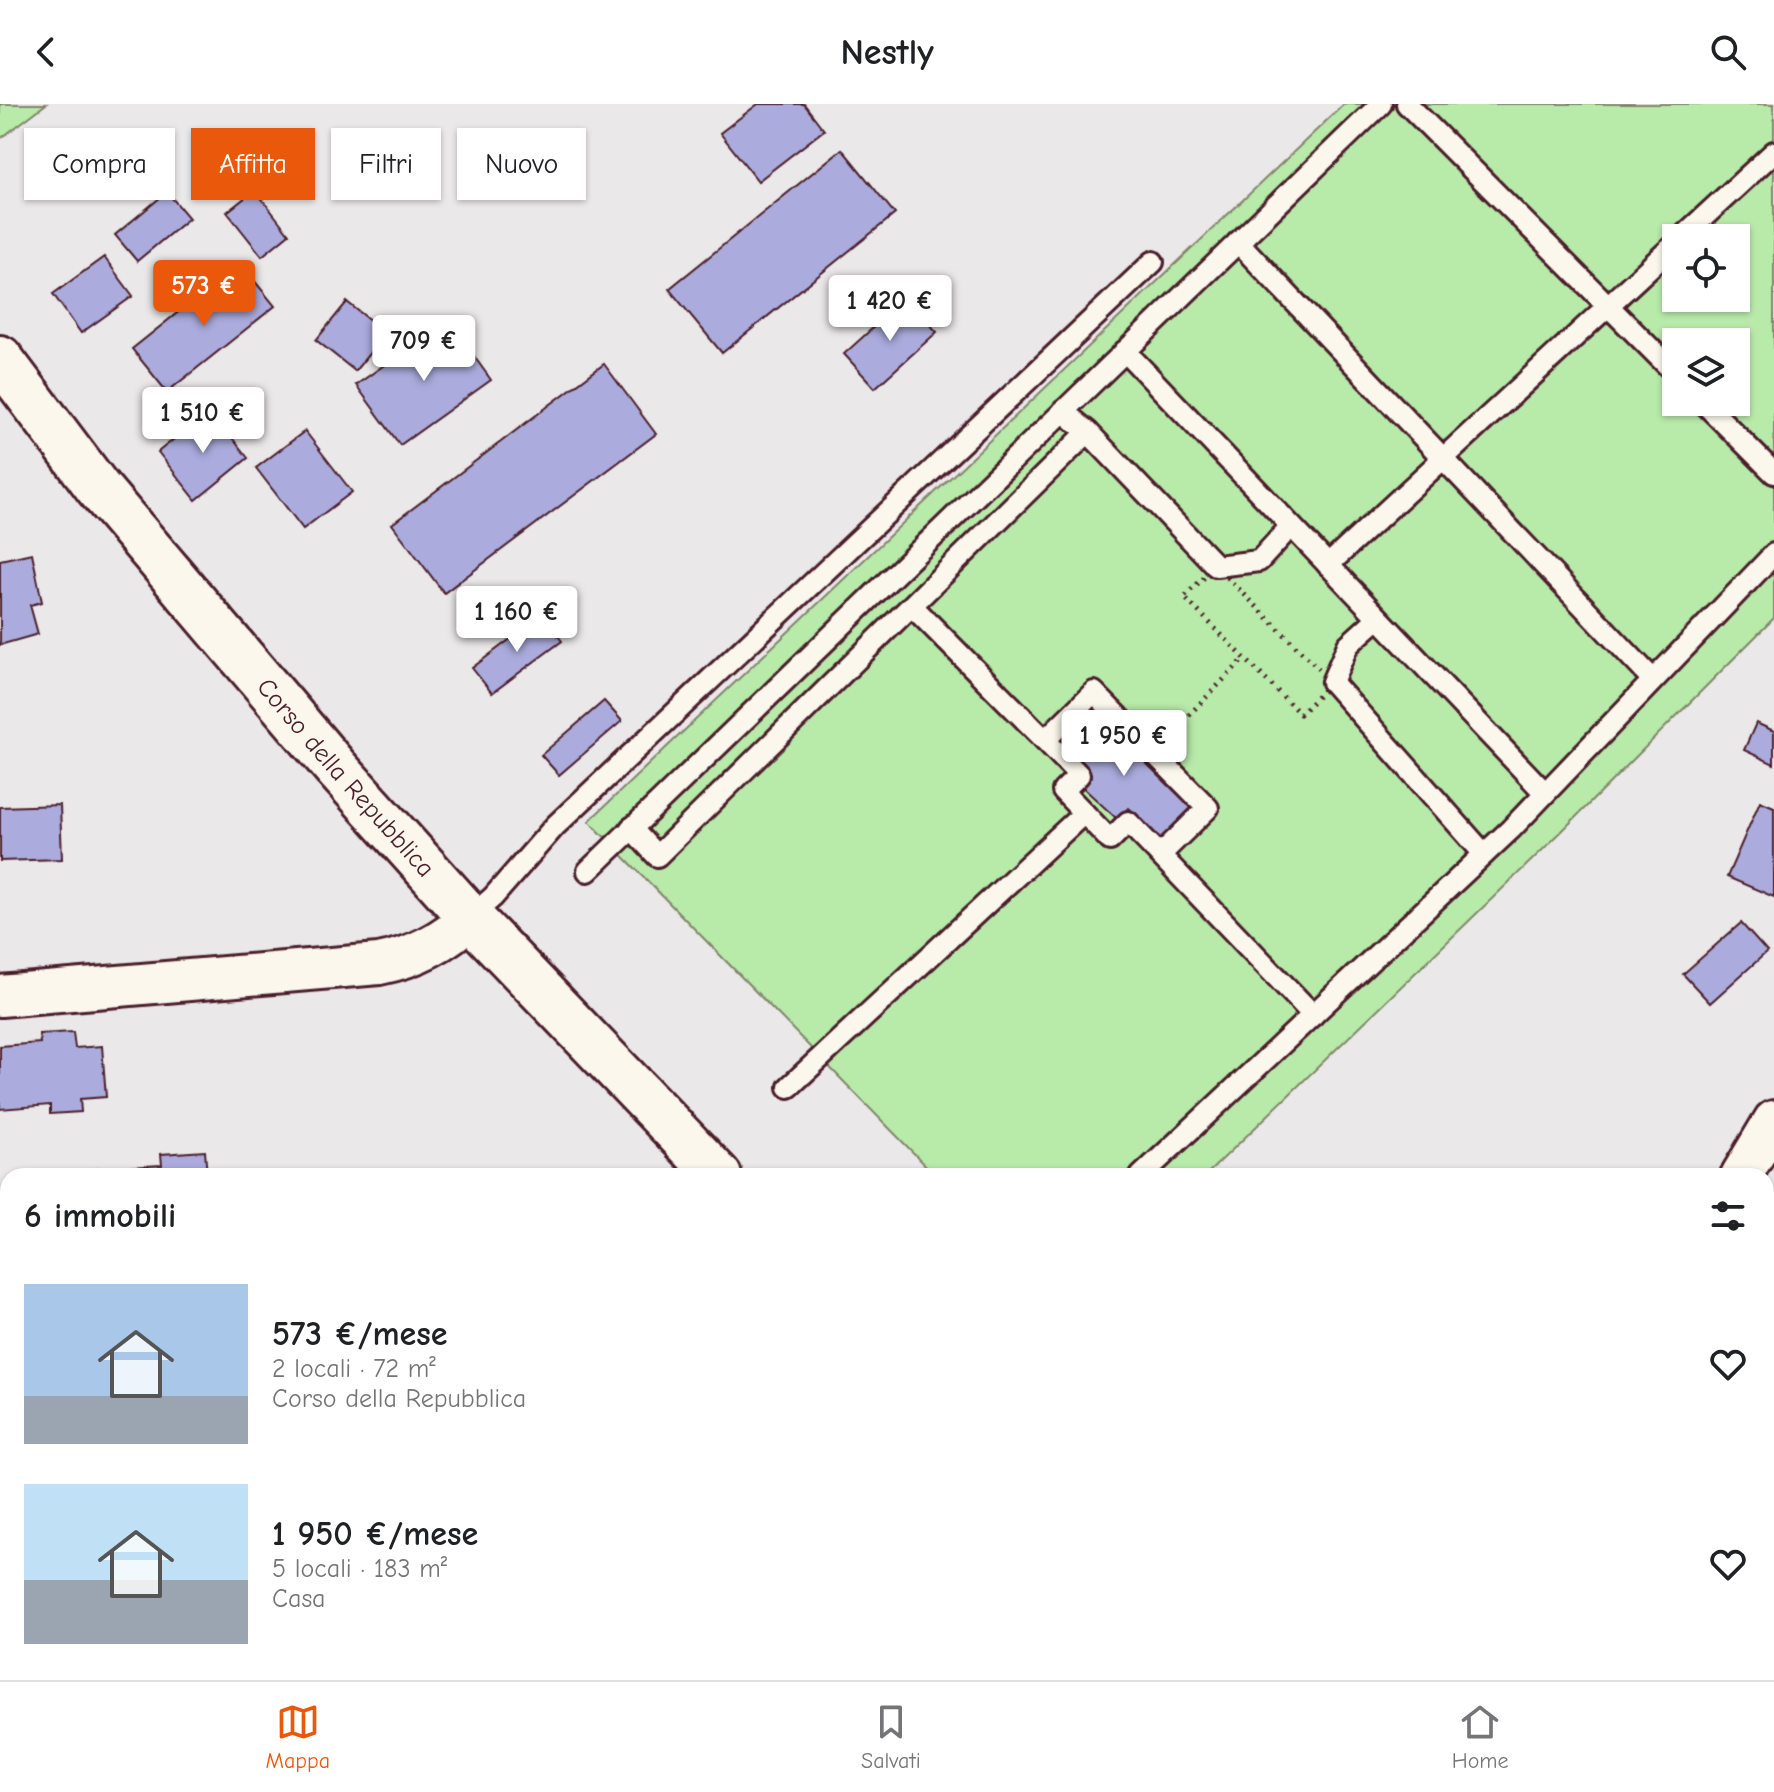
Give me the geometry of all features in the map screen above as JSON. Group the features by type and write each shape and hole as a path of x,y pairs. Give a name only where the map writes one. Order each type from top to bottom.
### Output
{"street":[{"name":"Corso della Repubblica","path":"0,358 64,447 132,530 336,768 470,917 711,1168"},
{"path":"0,996 379,964 413,956 448,936 470,917"},
{"path":"1746,1168 1774,1121"}],"lane":[{"path":"588,871 1381,104"},
{"path":"1407,104 1662,360"},
{"path":"1696,224 1774,152"},
{"path":"1238,242 1653,680"},
{"path":"1328,565 1662,256"},
{"path":"470,917 493,897 555,826 1153,262"},
{"path":"1125,351 1545,793"},
{"path":"1063,411 1088,432 1216,566 1259,561 1291,526"},
{"path":"1717,416 1774,473"},
{"path":"631,828 657,856 1088,432"},
{"path":"1150,1168 1484,854 1774,554"},
{"path":"912,606 1079,775 1063,791 1110,840 1128,822 1313,1015"},
{"path":"1378,618 1348,645 1332,682 1484,854"},
{"path":"1045,740 1094,692 1208,808 1160,855"},
{"path":"789,1087 1084,813"}],"path":[{"path":"1216,566 1332,682 1300,714 1184,597 1216,566"},
{"path":"1153,751 1245,658"}],"green space":[{"path":"0,104 46,104 0,139"},
{"path":"1344,104 1774,104 1774,618 1561,832 1213,1168 928,1168 589,821"}],"building":[{"path":"758,104 804,104 824,130 758,181 720,133"},
{"path":"842,149 895,214 722,353 669,289"},
{"path":"157,200 174,200 189,218 137,261 115,235"},
{"path":"242,200 263,200 289,234 262,256 227,212"},
{"path":"104,257 133,296 81,333 53,294"},
{"path":"240,263 275,306 167,392 132,349"},
{"path":"906,298 937,332 875,388 844,354"},
{"path":"347,302 386,333 355,371 316,340"},
{"path":"448,320 491,380 400,445 356,385"},
{"path":"604,364 656,434 444,593 392,524"},
{"path":"210,410 248,458 196,500 158,452"},
{"path":"305,431 352,492 303,529 256,468"},
{"path":"32,553 42,602 30,605 38,634 0,645 0,560"},
{"path":"542,615 562,641 492,693 472,668"},
{"path":"604,701 622,721 559,775 541,755"},
{"path":"1092,710 1194,810 1163,841 1129,808 1117,819 1078,783 1090,770 1060,741"},
{"path":"1756,723 1774,731 1774,764 1744,750"},
{"path":"1760,801 1774,807 1774,897 1727,877"},
{"path":"60,805 62,859 0,861 0,807"},
{"path":"1741,923 1767,952 1710,1003 1683,974"},
{"path":"73,1032 75,1048 102,1046 106,1097 80,1099 81,1112 50,1114 50,1105 0,1109 0,1046 40,1043 39,1034"},
{"path":"205,1151 206,1168 112,1168 162,1165 161,1154"}]}
